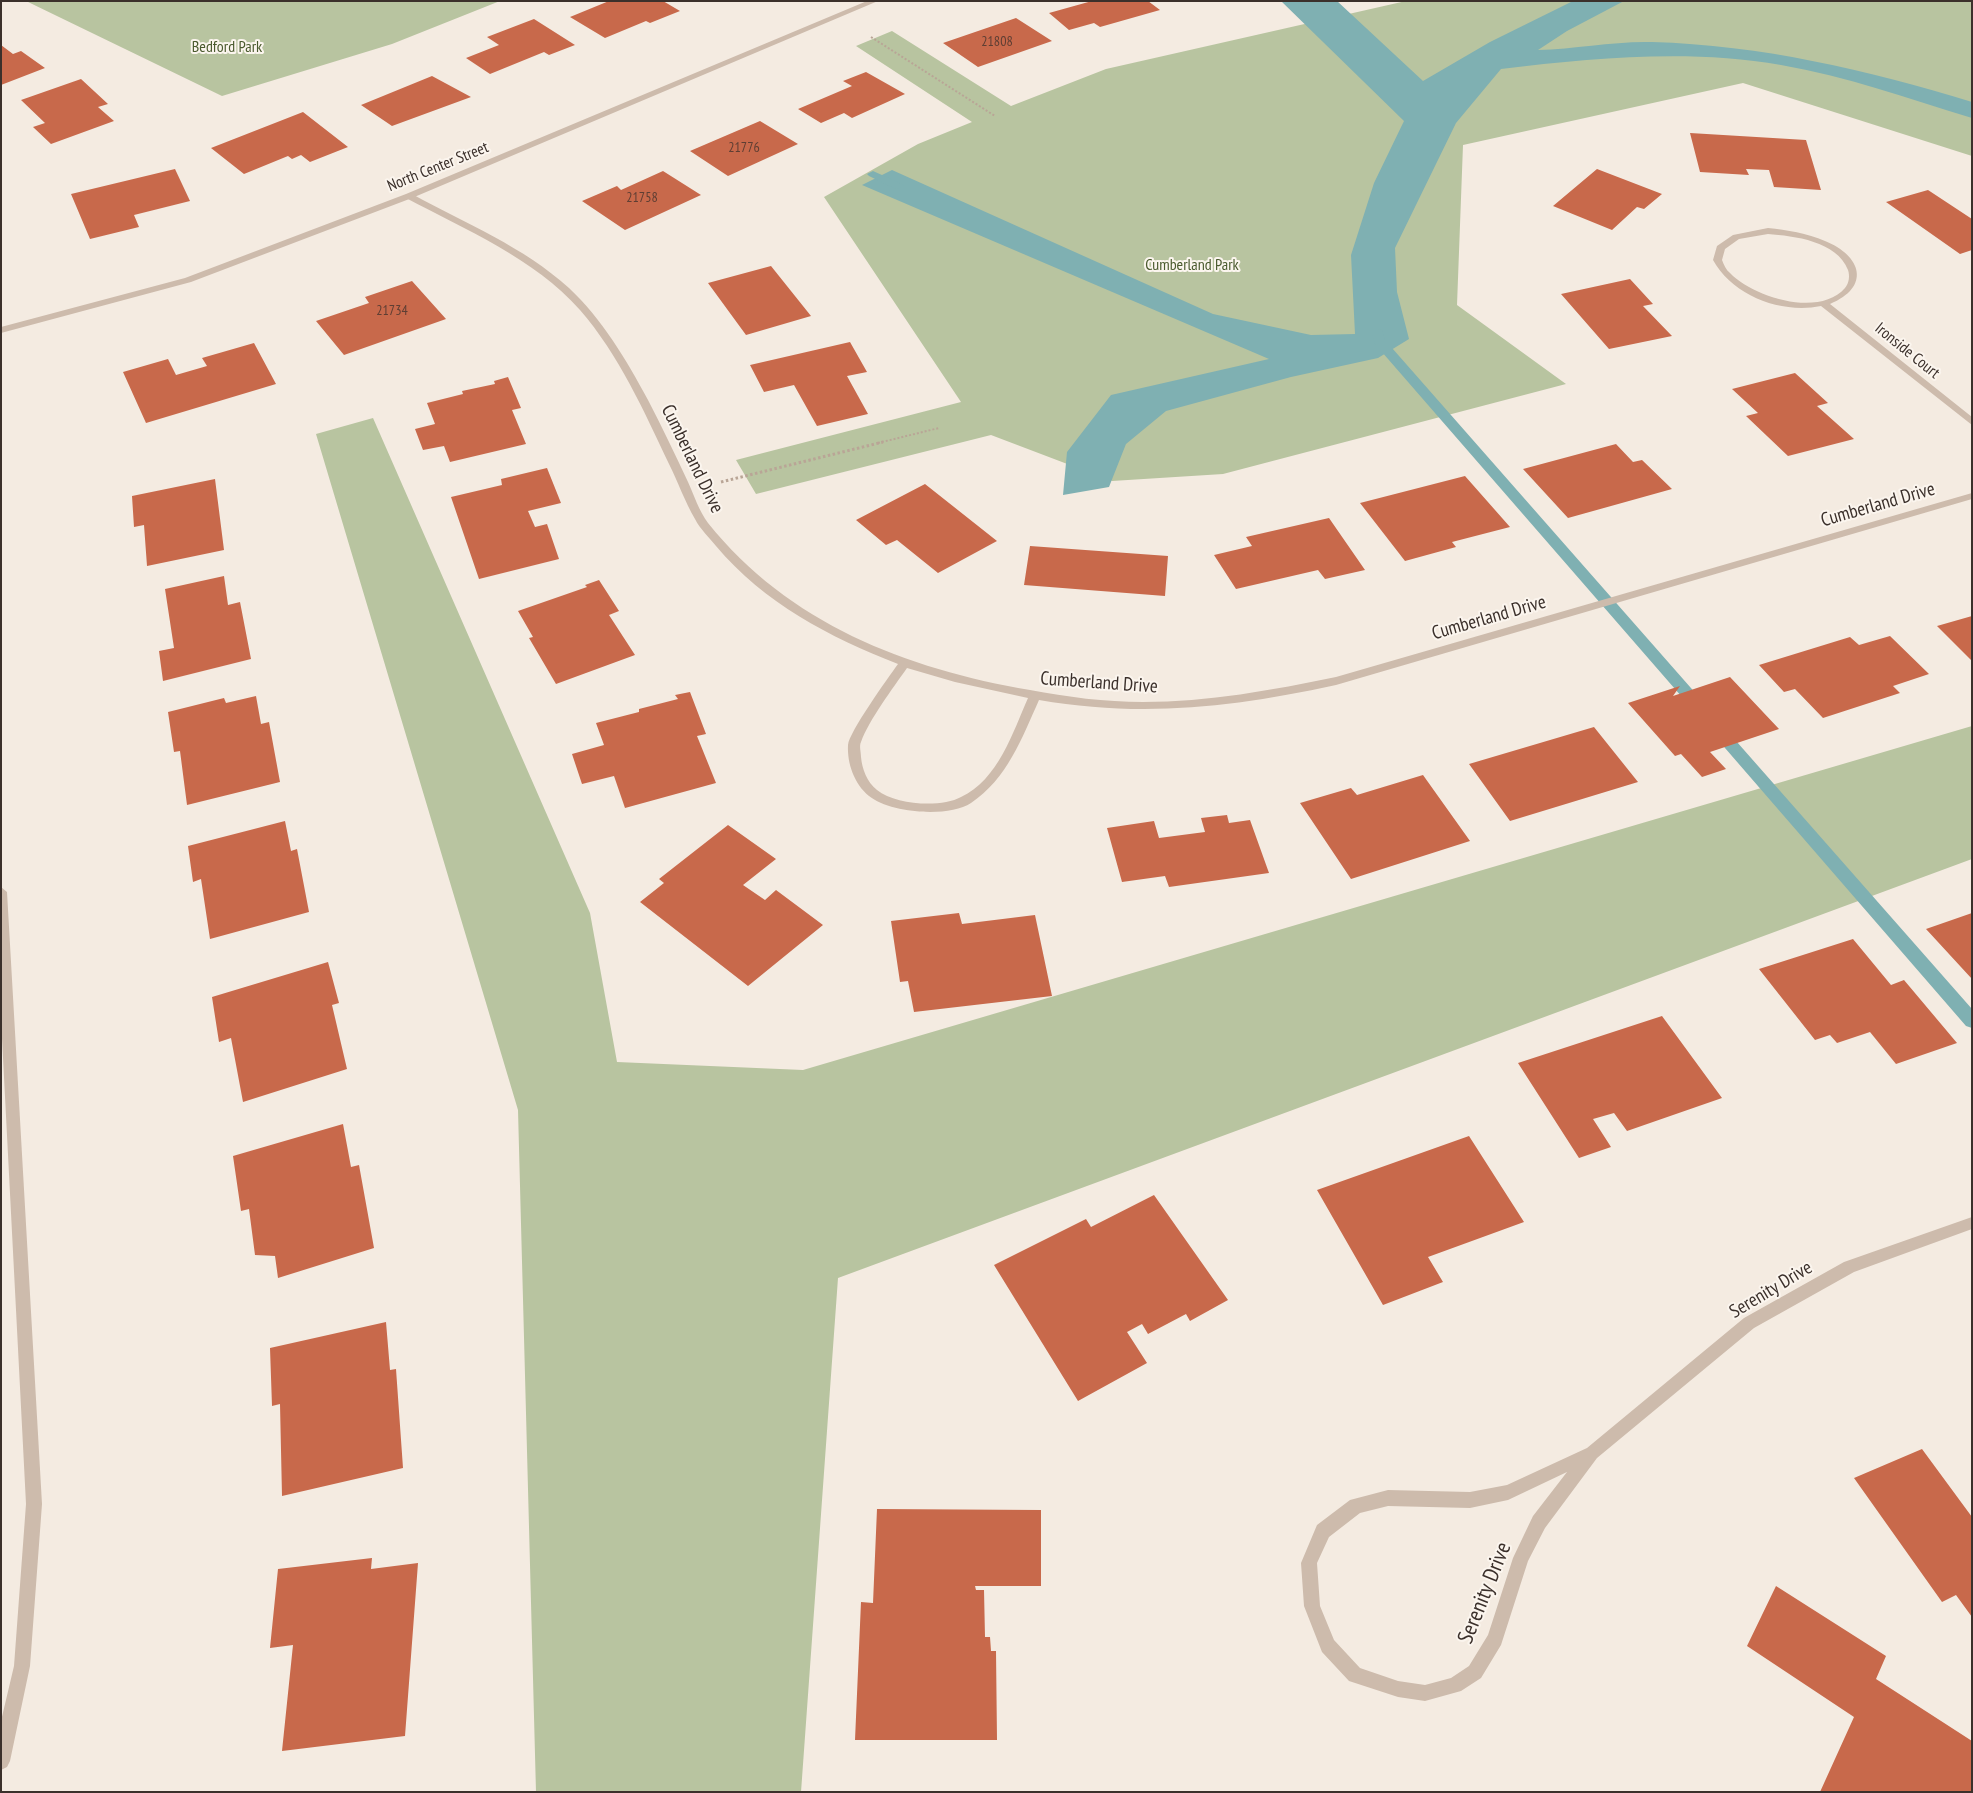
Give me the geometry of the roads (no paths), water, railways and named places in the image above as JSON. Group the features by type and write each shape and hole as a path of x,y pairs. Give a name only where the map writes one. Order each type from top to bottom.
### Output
{"street":[{"name":"North Center Street","path":"1,330 188,280 409,196 860,5 874,1"},
{"name":"Cumberland Drive","path":"409,196 502,247 544,273 581,305 612,346 647,408 700,520 728,553 761,585 809,618 904,664 956,680 1035,696 1096,704 1153,706 1212,702 1275,694 1346,678 1972,496"},
{"path":"1768,231 1802,236 1828,246 1842,256 1852,268 1854,279 1850,290 1840,298 1824,304 1804,306 1782,304 1760,298 1742,290 1727,279 1719,267 1717,256 1722,246 1733,238 1748,233 1768,231"},
{"name":"Ironside Court","path":"1824,304 1972,422"},
{"path":"904,664 880,698 854,743 856,770 873,793 898,804 932,808 965,801 987,784 1008,754 1035,696"},
{"path":"1,892 34,1504 22,1666 1,1761"},
{"name":"Serenity Drive","path":"1592,1453 1508,1492 1470,1500 1426,1501 1388,1498 1356,1506 1323,1531 1309,1563 1312,1606 1328,1646 1356,1675 1398,1689 1425,1693 1455,1686 1476,1672 1495,1639 1521,1558 1539,1522 1592,1453 1749,1323 1850,1267 1972,1223"}],"water":[{"path":"1281,1 1337,1 1423,81 1490,42 1573,1 1624,1 1567,31 1538,50 1652,42 1693,44 1773,54 1853,70 1972,102 1972,118 1829,75 1746,60 1712,57 1641,57 1571,61 1501,69 1456,123 1395,248 1397,292 1409,339 1378,358 1291,377 1166,411 1126,444 1109,487 1063,495 1067,452 1111,395 1269,359 862,185 892,170 1213,314 1311,335 1355,334 1351,255 1374,183 1404,121"}],"waterway":[{"path":"873,174 898,186"},
{"path":"1378,333 1379,341 1700,708"},
{"path":"1717,729 1972,1021"}],"park label":[{"name":"Bedford Park","path":"227,47"},
{"name":"Cumberland Park","path":"1192,265"}]}
